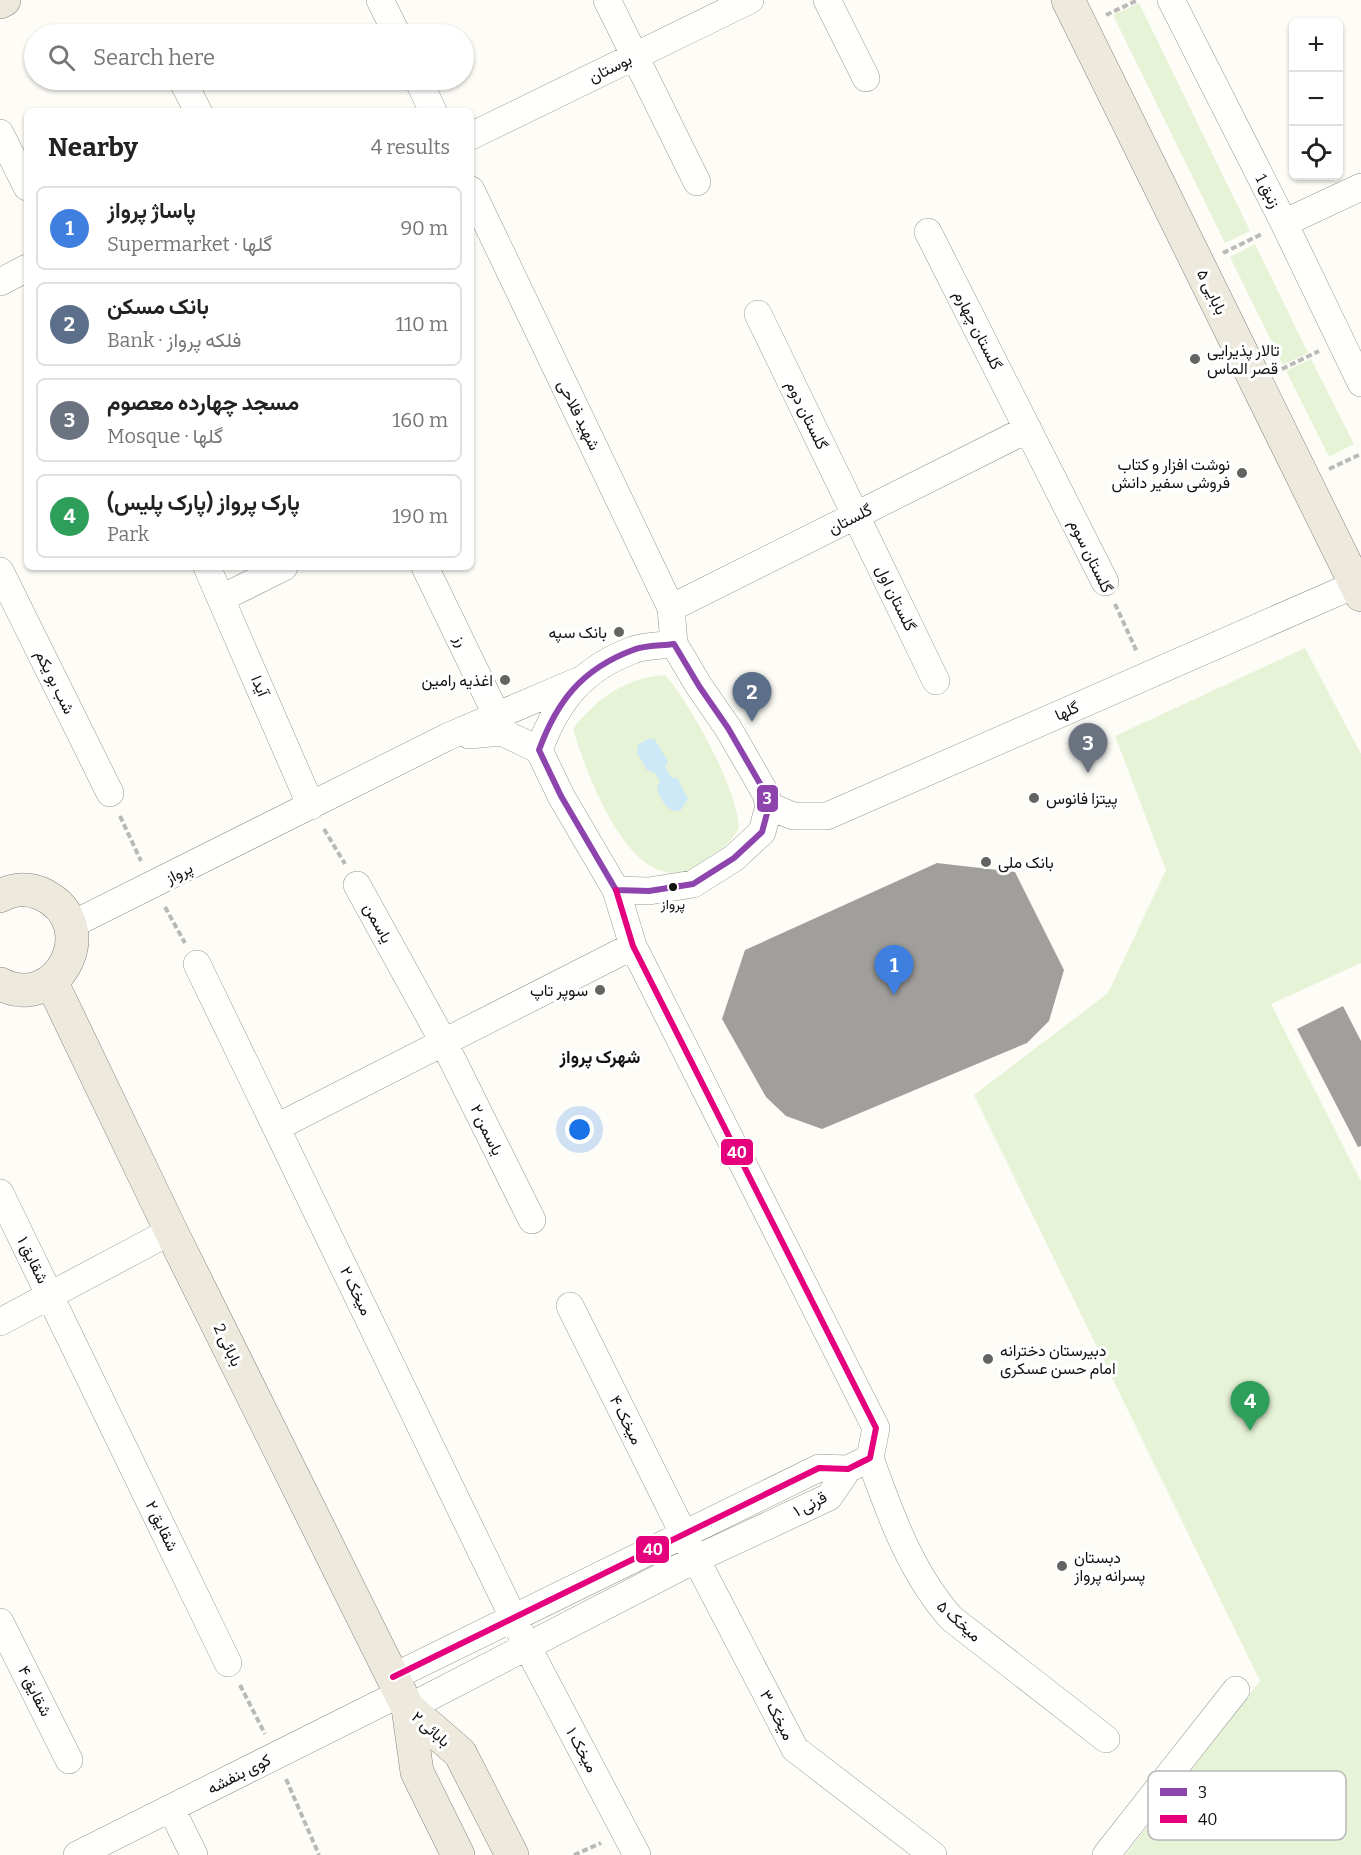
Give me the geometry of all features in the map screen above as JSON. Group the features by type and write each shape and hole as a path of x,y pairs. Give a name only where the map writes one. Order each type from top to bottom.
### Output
{"main road":[{"name":"۵ بابایی","path":"1068,0 1359,587"},
{"path":"0,984 23,990 38,988 51,981 63,970 70,957 73,940 71,925 63,911 52,899 38,892 2,889"},
{"name":"بابائی 2","path":"51,981 171,1231 400,1693"},
{"name":"بابائی ۲","path":"400,1693 417,1772 458,1855"},
{"name":"بابائی ۲","path":"400,1693 460,1753 512,1855"}],"street":[{"path":"380,0 392,24"},
{"path":"607,0 697,182"},
{"name":"بوستان","path":"474,135 750,0"},
{"path":"827,0 866,78"},
{"name":"زنبق 1","path":"1171,0 1284,223 1361,383"},
{"path":"187,90 196,108"},
{"path":"423,90 432,108"},
{"path":"0,133 24,181"},
{"path":"1284,223 1361,187"},
{"name":"شهید فلاحی","path":"474,196 671,608 674,644"},
{"name":"گلستان چهارم","path":"928,232 1028,429"},
{"path":"0,282 24,270"},
{"name":"گلستان دوم","path":"758,314 856,515"},
{"name":"گلستان","path":"671,608 1028,429"},
{"name":"گلستان سوم","path":"1028,429 1105,582"},
{"name":"گلستان اول","path":"856,515 936,681"},
{"name":"آیدا","path":"208,570 311,806"},
{"path":"222,598 278,570"},
{"name":"رز","path":"426,570 497,716"},
{"name":"شب بو یکم","path":"0,572 110,793"},
{"name":"گلها","path":"770,806 793,816 827,816 1359,587"},
{"path":"616,890 649,891 693,884 734,858 762,832 770,806 766,794 729,728 699,686 674,644 635,649 604,664 570,689 548,725 539,750 561,796 616,890 633,945 876,1428 859,1463"},
{"name":"پرواز","path":"71,925 447,737 587,676"},
{"name":"پرواز","path":"447,737 502,732 539,750"},
{"name":"یاسمن","path":"357,885 443,1041"},
{"path":"277,1127 633,945"},
{"name":"میخک ۲","path":"196,964 527,1646"},
{"name":"یاسمن ۲","path":"443,1041 531,1220"},
{"name":"شقایق ۱","path":"0,1193 50,1295"},
{"path":"0,1322 171,1231"},
{"name":"شقایق ۲","path":"50,1295 228,1663"},
{"name":"میخک ۴","path":"570,1306 696,1558"},
{"name":"قرنی ۱","path":"400,1693 515,1618 819,1468 859,1463"},
{"name":"قرنی ۱","path":"400,1693 527,1646 696,1558 829,1497 859,1463"},
{"name":"میخک ۵","path":"859,1463 892,1519 931,1596 951,1618 1106,1739"},
{"name":"میخک ۳","path":"696,1558 795,1749 933,1855"},
{"name":"شقایق ۴","path":"0,1622 69,1760"},
{"name":"میخک ۱","path":"527,1646 637,1855"},
{"path":"1172,1771 1236,1689"},
{"name":"کوی بنفشه","path":"77,1855 400,1693"},
{"path":"1106,1855 1148,1801"},
{"path":"171,1808 194,1855"}],"path":[{"path":"1198,265 1284,223"},
{"path":"1256,381 1341,340"},
{"name":"گلستان سوم","path":"1105,582 1148,676"},
{"path":"110,793 153,886 196,964"},
{"name":"یاسمن","path":"311,806 357,885"},
{"path":"228,1663 276,1755 319,1855"}],"green space":[{"path":"1139,3 1250,231 1225,243 1113,15"},
{"path":"1255,244 1308,353 1283,365 1230,257"},
{"path":"1311,359 1354,444 1329,457 1286,371"},
{"path":"1305,648 1361,754 1361,963 1271,1004 1361,1181 1361,1855 1125,1855 1148,1825 1148,1840 1346,1840 1346,1771 1190,1771 1260,1681 974,1095 1108,993 1166,870 1115,736"},
{"path":"665,675 700,726 711,748 731,792 739,828 727,845 712,857 700,865 676,873 654,868 634,852 617,830 589,775 573,729 592,708 613,692 637,680"}],"water":[{"path":"648,739 654,739 668,761 665,767 672,778 677,778 688,799 680,811 671,810 665,804 657,789 660,781 655,773 647,770 637,753 638,745"}],"building":[{"path":"937,863 1015,872 1064,970 1049,1021 1027,1043 822,1129 786,1116 766,1097 722,1019 745,950"},
{"path":"1343,1006 1361,1041 1361,1146 1358,1147 1297,1029"}],"transit line":[{"name":"3","path":"674,644 728,728 766,794 769,806 762,832 734,858 693,884 649,891 616,890 561,796 539,750 563,702 586,677 615,658 638,648 674,644"},
{"name":"40","path":"393,1677 819,1468 848,1469 870,1458 876,1428 633,946 616,890"}],"place":[{"name":"تالار پذیرایی قصر الماس","path":"1195,359"},
{"name":"نوشت افزار و کتاب فروشی سفیر دانش","path":"1242,473"},
{"name":"بانک سپه","path":"619,632"},
{"name":"اغذیه رامین","path":"505,680"},
{"name":"بانک مسکن","path":"752,722"},
{"name":"مسجد چهارده معصوم","path":"1088,773"},
{"name":"پیتزا فانوس","path":"1034,798"},
{"name":"بانک ملی","path":"986,862"},
{"name":"پرواز","path":"673,887"},
{"name":"سوپر تاپ","path":"600,990"},
{"name":"پاساژ پرواز","path":"894,995"},
{"name":"دبیرستان دخترانه امام حسن عسکری","path":"988,1359"},
{"name":"پارک پرواز (پارک پلیس)","path":"1250,1431"},
{"name":"دبستان پسرانه پرواز","path":"1062,1566"}],"district":[{"name":"شهرک پرواز","path":"600,1057"}]}
